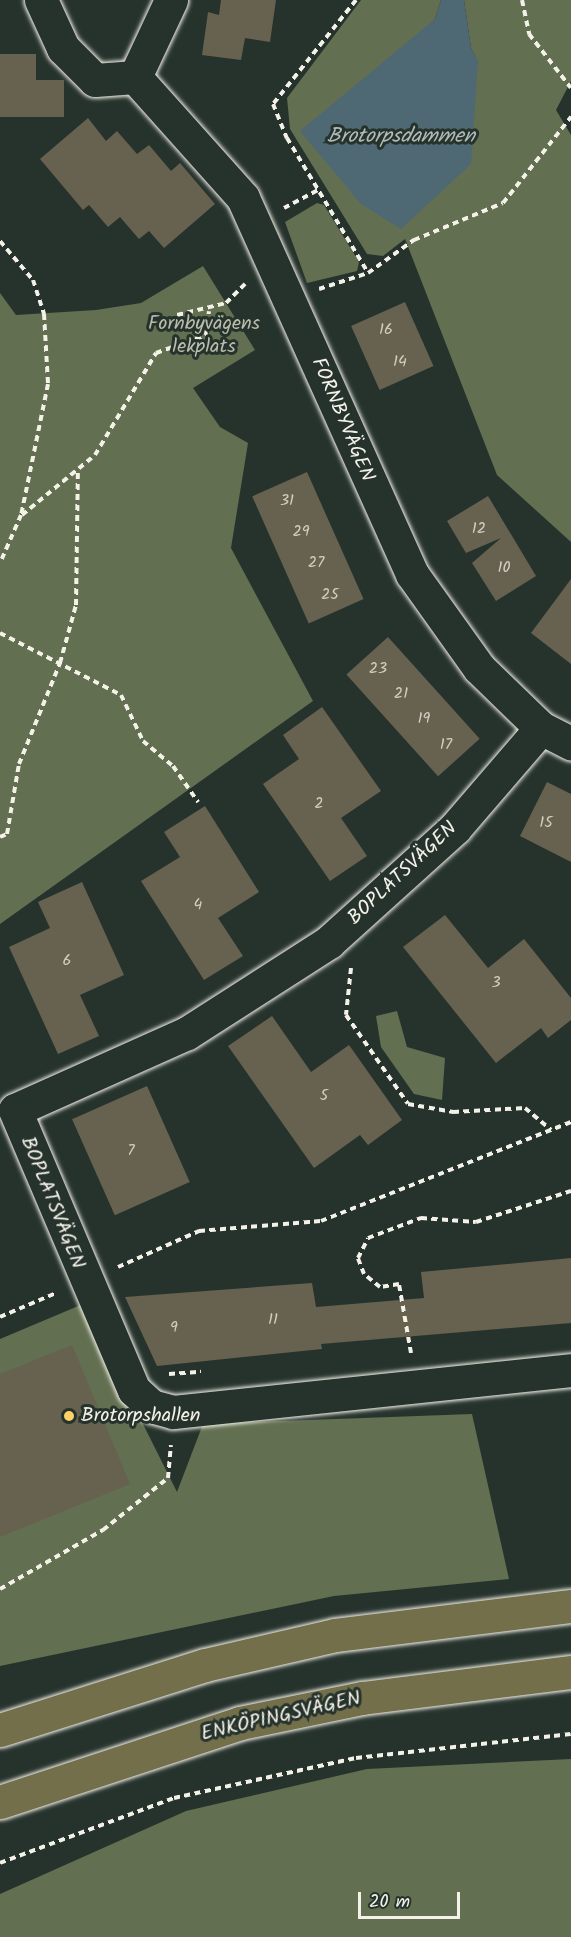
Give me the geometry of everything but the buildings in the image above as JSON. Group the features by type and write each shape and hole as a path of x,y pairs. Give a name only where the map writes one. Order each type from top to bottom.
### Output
{"main road":[{"path":"0,1730 205,1665 335,1635 571,1606"},
{"name":"ENKÖPINGSVÄGEN","path":"0,1802 240,1723 363,1698 571,1672"}],"street":[{"path":"41,0 63,48 95,80 135,77 171,0"},
{"name":"FORNBYVÄGEN","path":"135,77 243,198 291,298 383,520 412,574 479,668 541,728 571,742"},
{"name":"BOPLATSVÄGEN","path":"541,728 454,828 329,942 187,1033 15,1110 84,1282 134,1390 151,1406 173,1412 571,1370"}],"path":[{"path":"356,0 273,104 287,138 368,273"},
{"path":"522,0 529,34 571,88"},
{"path":"291,298 368,273 414,240 503,203 571,117"},
{"path":"0,241 33,280 44,314 48,384 21,515 0,563"},
{"path":"177,315 209,311 244,285"},
{"path":"21,515 95,455 156,354 206,335 209,311"},
{"path":"0,837 7,834 19,764 60,663 76,604 78,470"},
{"path":"0,633 121,694 143,741 173,766 198,802"},
{"path":"358,917 346,1015 408,1104 453,1112 525,1108 552,1130"},
{"path":"0,1317 199,1231 321,1221 571,1122"},
{"path":"404,1360 412,1360 399,1284 380,1287 364,1274 358,1258 368,1238 422,1218 476,1222 571,1191"},
{"path":"155,1375 214,1371"},
{"path":"0,1588 103,1530 168,1478 173,1412"},
{"path":"0,1863 174,1798 356,1758 571,1734"}],"green space":[{"path":"361,0 441,0 435,19 397,55 478,62 471,48 464,0 571,0 571,81 556,110 571,135 571,542 497,475 405,239 383,256 367,254 290,129 287,98"},
{"path":"317,203 324,205 359,262 357,271 307,283 285,222"},
{"name":"Fornbyvägens lekplats","path":"203,266 255,350 193,388 220,427 248,443 231,548 313,701 0,924 0,293 16,315 96,310 141,303"},
{"path":"397,1011 407,1047 445,1058 442,1100 414,1094 381,1047 376,1016"},
{"path":"83,1304 177,1492 203,1424 472,1414 509,1579 334,1596 0,1666 0,1339"},
{"path":"571,1759 571,1937 0,1937 0,1894 186,1811 367,1769"}],"water":[{"name":"Brotorpsdammen","path":"441,0 464,0 471,48 478,61 471,164 401,229 361,204 300,131 435,19"}],"place":[{"name":"Brotorpshallen","path":"69,1416"}]}
